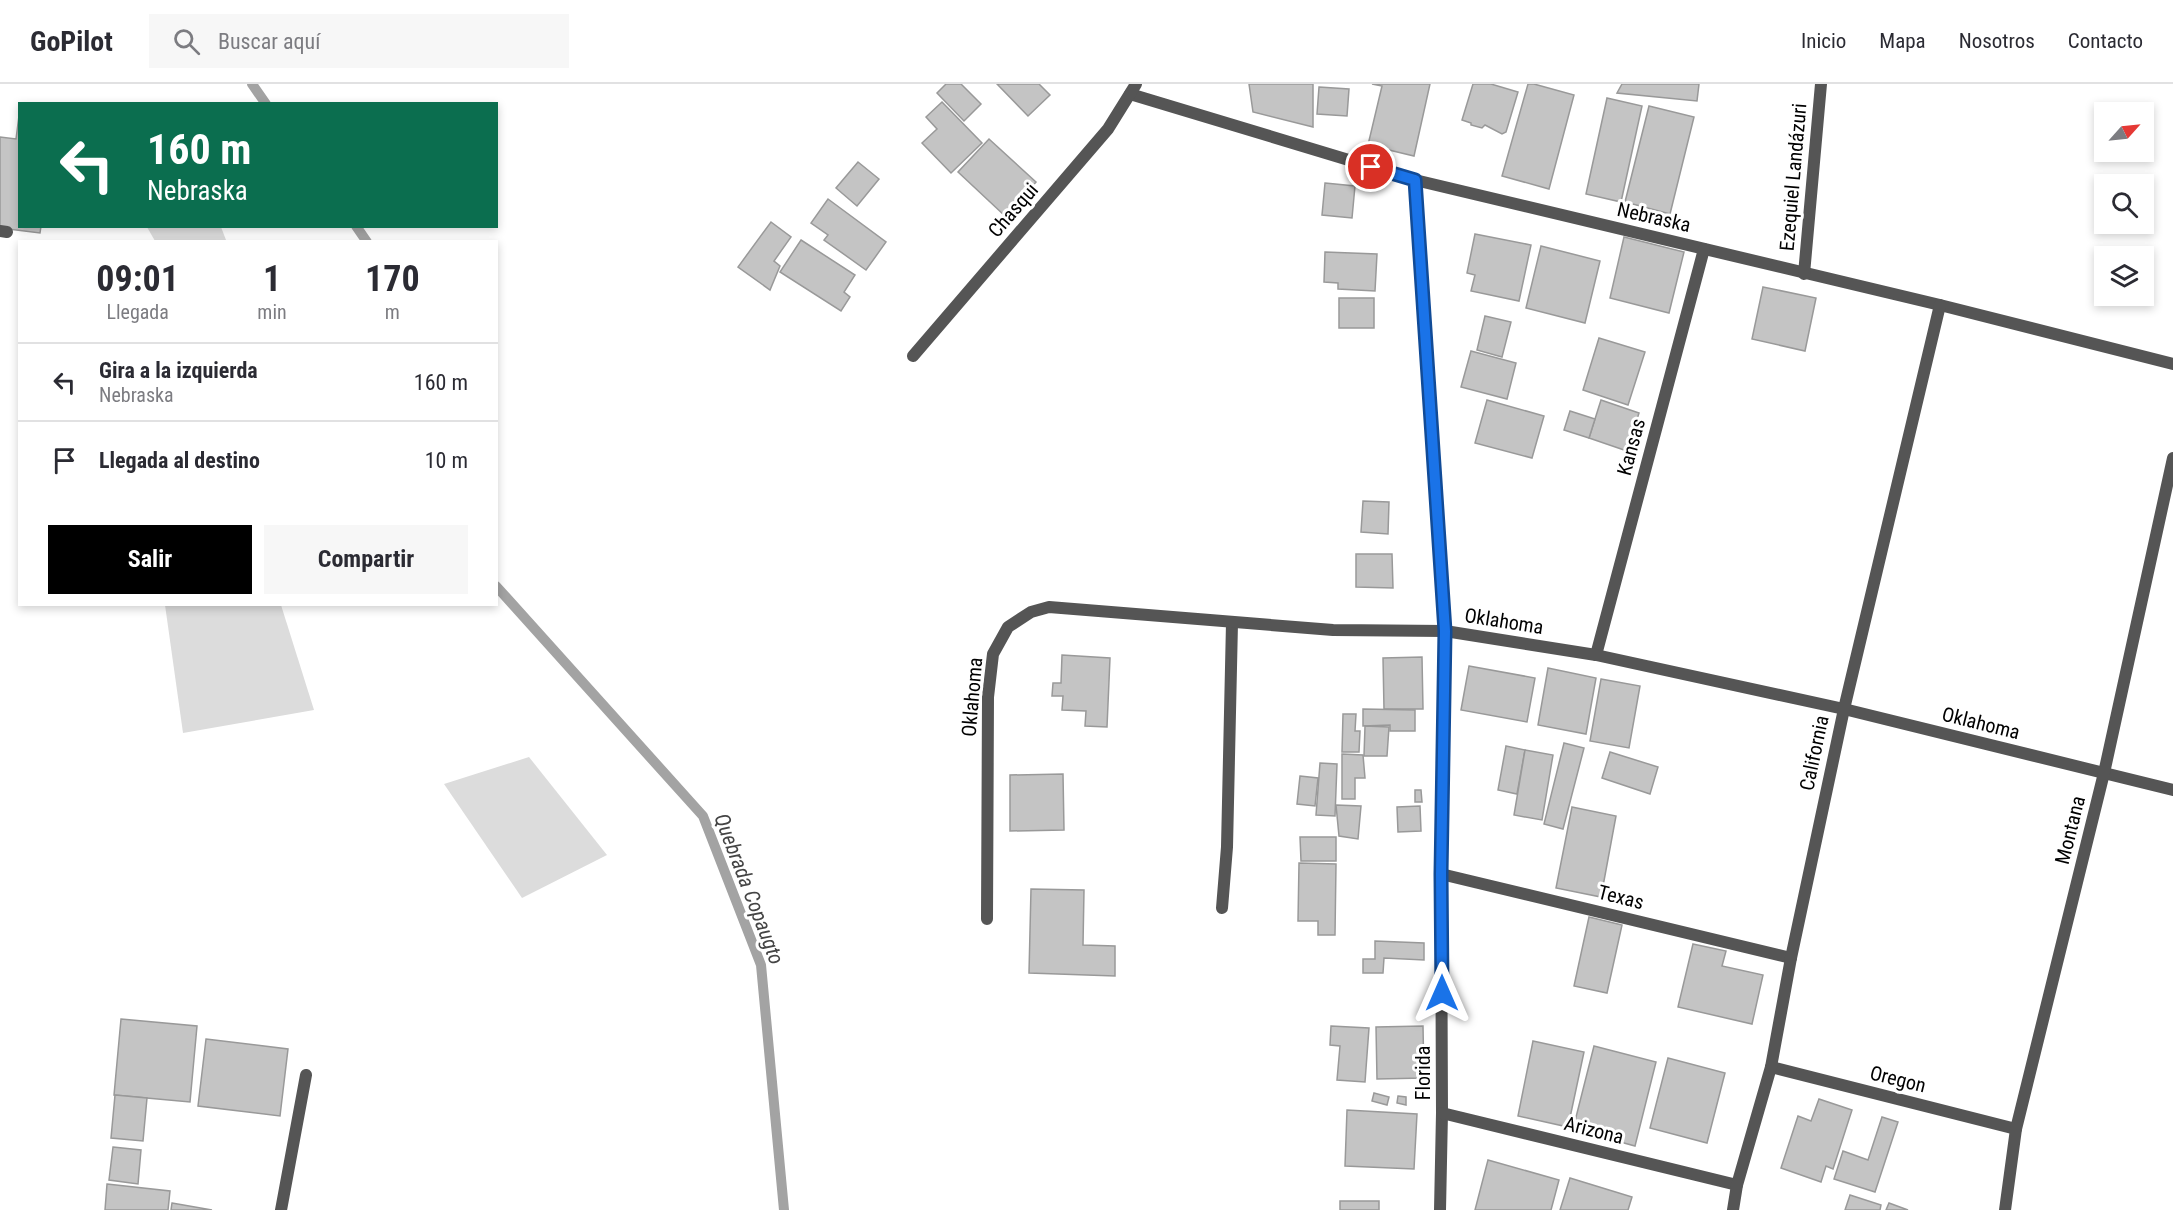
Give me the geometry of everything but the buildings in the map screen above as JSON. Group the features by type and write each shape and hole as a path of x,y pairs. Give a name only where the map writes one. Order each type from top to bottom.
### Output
{"street":[{"name":"Ezequiel Landázuri","path":"1804,274 1821,84"},
{"name":"Nebraska","path":"1133,89 1415,180 2173,364"},
{"name":"Chasqui","path":"913,356 1108,129 1133,89"},
{"name":"Florida","path":"1415,180 1445,631 1441,874 1440,1210"},
{"name":"Kansas","path":"1596,655 1704,249"},
{"name":"California","path":"1733,1210 1737,1185 1771,1067 1791,958 1844,709 1940,306"},
{"name":"Montana","path":"2005,1210 2016,1129 2104,773 2173,458"},
{"name":"Oklahoma","path":"987,919 988,697 993,654 1008,627 1031,612 1049,607 1333,630 1445,631 1596,655 1844,709 2173,790"},
{"path":"1222,908 1227,847 1226,788 1232,623"},
{"name":"Texas","path":"1441,874 1791,958"},
{"name":"Oregon","path":"1771,1067 2016,1129"},
{"path":"281,1210 306,1075"},
{"name":"Arizona","path":"1442,1113 1737,1185"}],"shaded area":[{"path":"148,228 221,228 226,240 154,240"},
{"path":"165,606 281,606 314,710 183,733"},
{"path":"529,757 607,855 522,898 444,784"}],"waterway":[{"name":"Quebrada Copaugto","path":"252,84 265,102"},
{"name":"Quebrada Copaugto","path":"357,228 366,240"},
{"name":"Quebrada Copaugto","path":"498,588 703,816 761,965 784,1210"}],"route":[{"path":"1371,167 1415,180 1445,631 1441,874 1442,993"}]}
